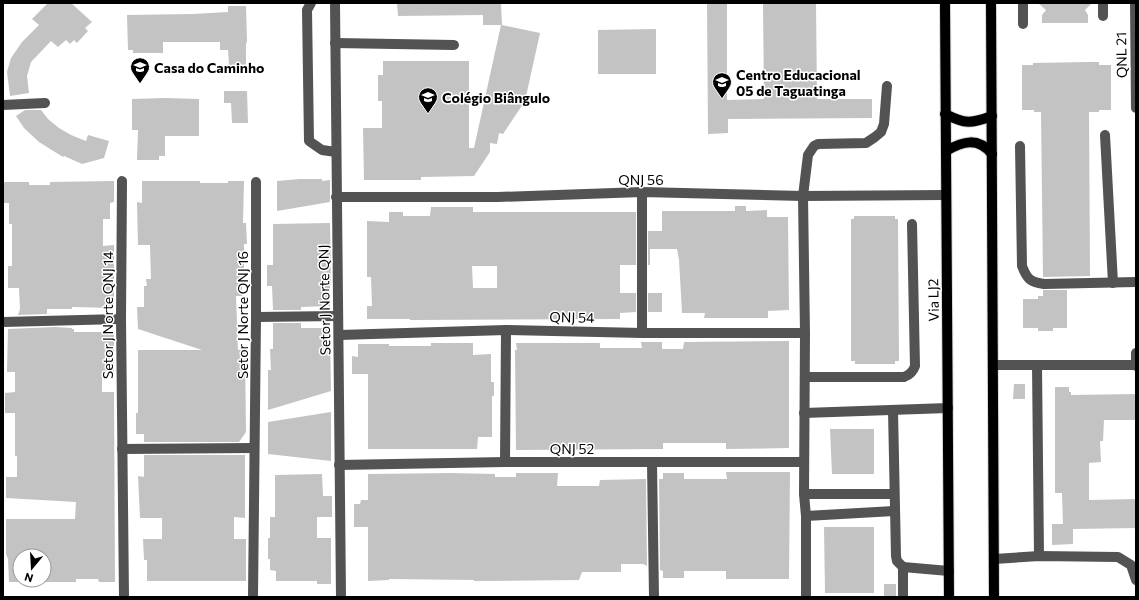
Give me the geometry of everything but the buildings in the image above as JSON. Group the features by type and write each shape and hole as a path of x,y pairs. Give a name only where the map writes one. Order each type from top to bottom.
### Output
{"main road":[{"name":"Via LJ2","path":"945,3 945,195 949,597"},
{"path":"991,3 994,597"},
{"path":"945,114 960,122 976,122 992,116"},
{"path":"946,151 956,144 966,142 986,146 992,154"}],"street":[{"path":"311,3 307,10 308,141 322,150 336,152"},
{"name":"Setor J Norte QNJ","path":"335,3 341,597"},
{"path":"1023,3 1023,24"},
{"path":"1103,3 1103,16"},
{"name":"QNL 21","path":"1135,3 1136,108"},
{"path":"335,43 454,46"},
{"path":"806,597 806,516 804,494 805,333 803,196 808,155 814,146 818,144 866,143 876,137 884,124 887,86"},
{"path":"3,105 45,103"},
{"path":"1106,136 1113,283"},
{"path":"1020,146 1022,266 1025,275 1032,282 1044,284 1136,282"},
{"name":"Setor J Norte QNJ 14","path":"122,181 121,319 124,597"},
{"name":"Setor J Norte QNJ 16","path":"253,597 256,182"},
{"path":"642,192 642,333"},
{"name":"QNJ 56","path":"336,196 498,197 642,192 803,196 945,195"},
{"path":"805,377 904,377 908,376 914,370 912,224"},
{"path":"256,318 338,316"},
{"path":"3,322 121,319"},
{"path":"505,462 506,330"},
{"name":"QNJ 54","path":"338,335 506,330 642,333 805,333"},
{"path":"994,365 1136,365 1136,353"},
{"path":"1037,365 1039,556"},
{"path":"804,413 948,408"},
{"path":"893,410 894,512 897,561 903,567 949,571"},
{"path":"122,450 254,448"},
{"name":"QNJ 52","path":"339,465 505,462 804,462"},
{"path":"652,463 654,597"},
{"path":"804,494 894,494"},
{"path":"806,516 894,512"},
{"path":"994,559 1039,556 1118,556 1131,564 1136,576"},
{"path":"903,567 904,597"}],"place":[{"name":"Casa do Caminho","path":"140,84"},
{"name":"Centro Educacional 05 de Taguatinga","path":"722,99"},
{"name":"Colégio Biângulo","path":"428,114"}]}
